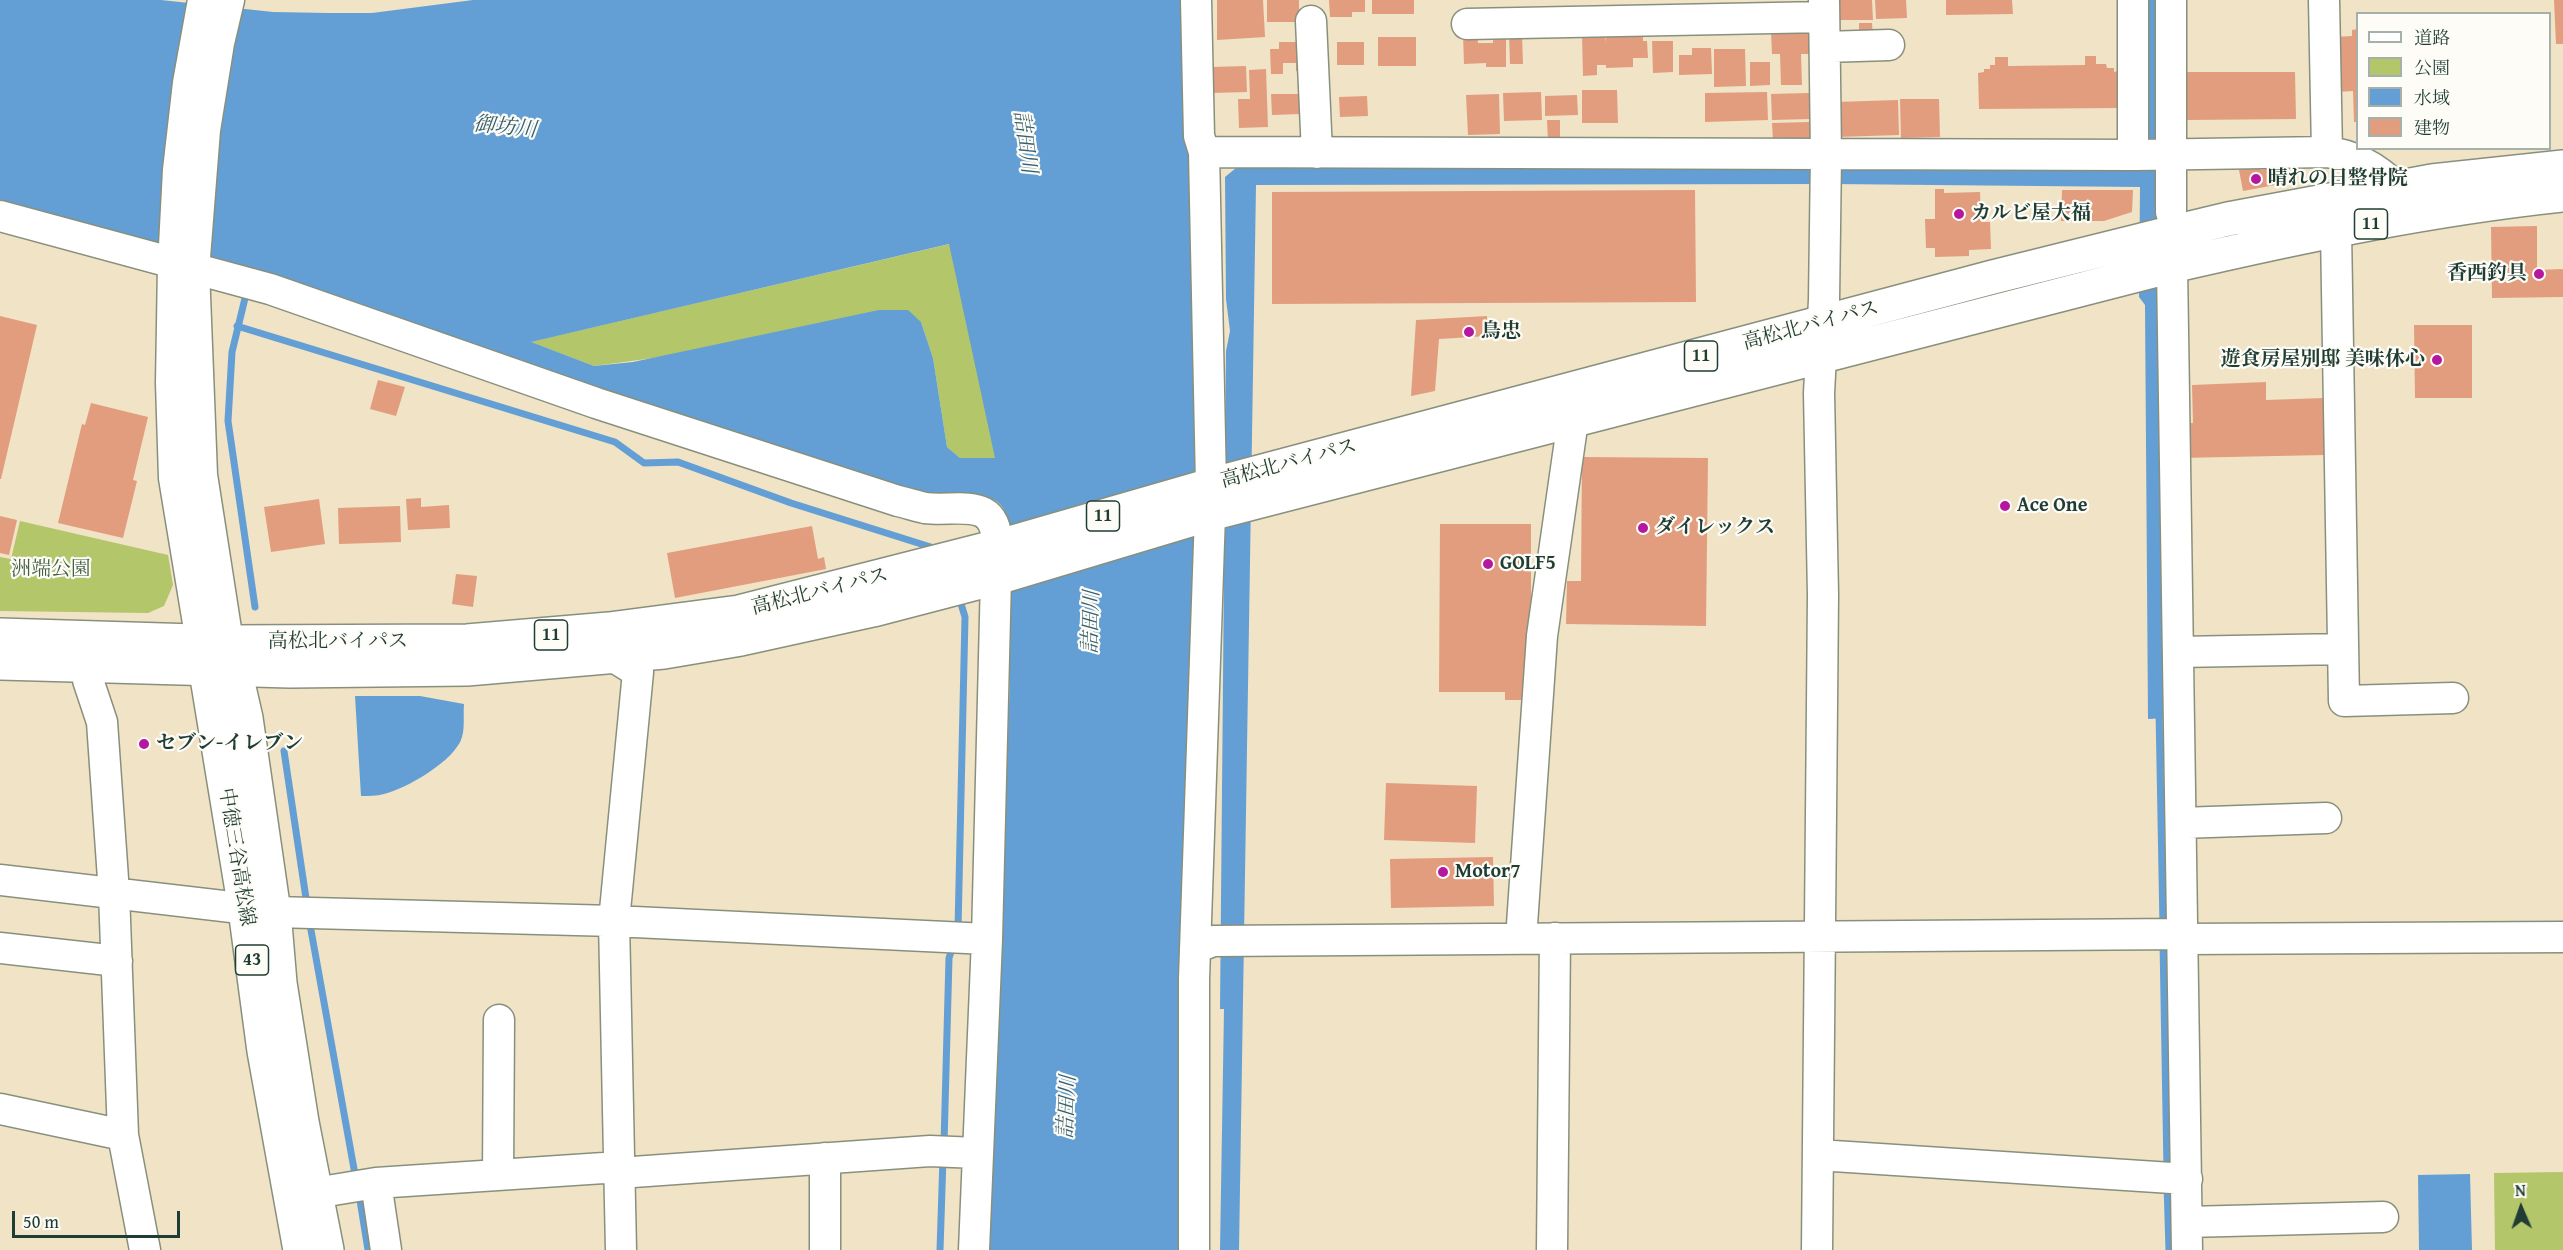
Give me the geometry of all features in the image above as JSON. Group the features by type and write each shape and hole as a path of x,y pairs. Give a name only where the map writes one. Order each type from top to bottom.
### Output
{"main road":[{"name":"高松北バイパス","path":"0,635 217,655 467,669 664,652 741,639 871,595 999,561 1822,323 2138,241 2172,222 2228,219 2432,181 2563,167"},
{"name":"高松北バイパス","path":"1263,485 1573,420 2239,250 2412,216 2563,195"},
{"name":"高松北バイパス","path":"0,663 88,665 538,636 871,595"},
{"name":"中徳三谷高松線","path":"217,655 246,718 284,911 280,983 328,1191 327,1250"},
{"name":"中徳三谷高松線","path":"284,911 264,1051 300,1250"}],"street":[{"path":"217,655 184,264 219,43 220,0"},
{"path":"1194,1250 1204,945 1210,499 1204,152 1199,136 1196,0"},
{"path":"2133,0 2134,155"},
{"path":"2171,0 2172,222"},
{"path":"2324,0 2327,152"},
{"path":"1467,24 1824,8 1826,155 1821,356 1823,595 1817,1250"},
{"path":"1311,21 1317,153"},
{"path":"1825,47 1888,45"},
{"path":"1204,152 1826,155 2170,155 2327,152 2346,154 2364,163 2383,174 2397,188"},
{"path":"0,216 184,264 270,290 596,403 898,501 925,508 976,509 990,516 997,531 999,561 968,1152 974,1250"},
{"path":"2336,231 2344,701 2452,698"},
{"path":"2158,270 2178,652 2183,936 2173,1179 2187,1236 2383,1217"},
{"path":"1521,939 1542,636 1573,420"},
{"path":"2178,652 2343,649"},
{"path":"614,657 638,672 615,909 621,1250"},
{"path":"88,665 88,680 102,722 114,893 123,1135 145,1250"},
{"path":"2181,823 2326,818"},
{"path":"0,880 284,911 615,909 931,937 978,938"},
{"path":"1204,945 1243,941 1555,938 2151,935 2563,937"},
{"path":"1552,1250 1555,938"},
{"path":"8,943 117,961"},
{"path":"498,1175 499,1020"},
{"path":"0,1109 123,1135"},
{"path":"328,1191 376,1183 498,1175 930,1151 968,1152"},
{"path":"1818,1155 2173,1179"},
{"path":"825,1158 825,1250"},
{"path":"376,1183 386,1250"}],"green space":[{"path":"950,244 996,458 960,458 947,447 933,358 921,322 594,366 530,342"},
{"name":"洲端公園","path":"20,521 168,555 173,585 164,606 148,613 0,611 0,557 11,559"},
{"path":"2563,1172 2563,1250 2495,1250 2494,1173"}],"water":[{"path":"0,0 161,0 273,12 372,13 473,0 1182,0 1193,151 1197,465 1188,1250 990,1250 1010,677 1007,518 1003,508 997,502 979,496 938,499 0,206","holes":["949,244 995,458 960,458 947,447 933,358 921,322 908,310 879,310 633,362 594,366 531,342"]},
{"path":"2139,0 2165,0 2166,718 2148,719 2145,305 2139,297 2140,187 1832,184 1256,185 1239,1250 1220,1250 1224,1009 1220,1009 1226,351 1230,331 1226,299 1225,177 1242,163 2138,166"},
{"path":"355,696 420,696 464,704 462,737 450,755 417,780 384,794 361,796"},
{"path":"2470,1174 2472,1250 2419,1250 2418,1175"}],"building":[{"path":"1217,0 1263,0 1265,37 1217,40"},
{"path":"1267,0 1299,0 1299,22 1267,22"},
{"path":"1329,0 1365,0 1365,12 1352,12 1352,17 1330,17"},
{"path":"1372,0 1414,0 1414,14 1372,14"},
{"path":"1837,0 1872,0 1873,20 1838,20"},
{"path":"1875,0 1906,0 1907,18 1876,19"},
{"path":"1946,0 2012,0 2013,14 1946,15"},
{"path":"2554,0 2563,0 2563,44 2556,44"},
{"path":"1859,23 1872,23 1873,37 1859,38"},
{"path":"2356,29 2356,122 2354,122 2353,91 2336,92 2335,37 2352,36 2352,30"},
{"path":"1806,30 1810,33 1811,54 1801,54 1802,85 1781,85 1780,54 1772,54 1771,31"},
{"path":"1643,32 1643,41 1647,41 1648,58 1633,58 1633,67 1606,68 1606,65 1597,65 1597,75 1583,76 1582,35 1605,34 1606,43 1606,33"},
{"path":"1509,34 1522,34 1523,64 1510,64"},
{"path":"1463,35 1477,35 1478,43 1493,43 1493,39 1506,38 1506,67 1486,67 1486,63 1464,64"},
{"path":"1378,37 1416,37 1416,66 1378,66"},
{"path":"1652,41 1673,41 1673,72 1653,73"},
{"path":"1279,42 1302,42 1303,71 1296,71 1296,63 1283,63 1283,74 1271,74 1270,49 1279,49"},
{"path":"1337,42 1364,42 1364,65 1337,65"},
{"path":"1692,48 1711,48 1712,74 1679,75 1679,55 1692,55"},
{"path":"1714,49 1745,49 1746,86 1714,87"},
{"path":"2085,56 2096,56 2096,64 2106,64 2107,68 2114,68 2114,72 2118,71 2119,108 1979,109 1978,73 1984,72 1984,69 1990,69 1990,65 1995,65 1995,57 2008,57 2008,66 2085,65"},
{"path":"1750,62 1770,62 1770,85 1750,86"},
{"path":"1246,66 1247,92 1212,93 1212,67"},
{"path":"1266,69 1268,127 1239,128 1238,99 1250,99 1249,70"},
{"path":"2186,72 2295,72 2296,119 2186,120"},
{"path":"1582,90 1617,90 1618,123 1582,123"},
{"path":"1541,92 1542,120 1504,121 1503,93"},
{"path":"1767,92 1768,120 1705,122 1705,93"},
{"path":"1809,93 1810,119 1772,120 1771,94"},
{"path":"1271,94 1301,94 1301,114 1272,115"},
{"path":"1499,94 1500,134 1468,135 1466,95"},
{"path":"1577,95 1578,115 1545,116 1545,96"},
{"path":"1367,96 1368,116 1340,117 1339,97"},
{"path":"1900,99 1939,99 1940,137 1901,138"},
{"path":"1898,100 1899,135 1837,137 1836,102"},
{"path":"1547,120 1560,120 1560,142 1548,142"},
{"path":"1810,122 1810,140 1773,141 1772,123"},
{"path":"2260,166 2261,170 2282,166 2286,183 2243,191 2239,170"},
{"path":"1935,189 1944,189 1944,193 1980,192 1981,222 1990,222 1991,249 1969,250 1969,256 1935,257 1935,248 1926,248 1925,219 1935,219"},
{"path":"1695,190 1696,302 1272,304 1272,192"},
{"path":"2062,190 2133,190 2132,212 2104,221 2061,221"},
{"path":"2537,226 2537,270 2563,269 2563,297 2492,298 2491,227"},
{"path":"0,316 37,325 1,479 0,479"},
{"path":"1487,316 1488,336 1439,339 1435,391 1411,396 1416,320"},
{"path":"2414,325 2472,325 2472,398 2415,398"},
{"path":"378,380 405,387 396,416 370,409"},
{"path":"2266,382 2266,400 2324,398 2325,455 2180,458 2179,424 2193,423 2192,385"},
{"path":"91,403 148,417 133,480 137,481 123,538 58,523 82,424 85,425"},
{"path":"1582,457 1708,458 1706,626 1566,624 1567,581 1581,581"},
{"path":"421,498 421,507 449,505 450,528 408,530 406,499"},
{"path":"319,499 325,544 271,552 264,507"},
{"path":"400,506 401,542 339,544 338,508"},
{"path":"0,516 17,520 9,555 0,553"},
{"path":"1440,524 1531,524 1531,700 1505,700 1505,692 1439,692"},
{"path":"812,526 818,559 824,557 826,569 675,598 667,553"},
{"path":"456,574 477,576 473,607 452,604"},
{"path":"1386,783 1477,786 1475,843 1384,840"},
{"path":"1493,857 1494,906 1391,908 1390,859"}],"waterway":[{"path":"247,290 232,352 228,421 255,607"},
{"path":"237,326 615,442 644,463 678,462 791,503 937,549"},
{"path":"958,929 965,617 959,597"},
{"path":"2159,710 2163,927"},
{"path":"284,751 307,905"},
{"path":"309,919 356,1180"},
{"path":"2163,941 2167,1170"},
{"path":"944,1144 949,958 953,946"},
{"path":"940,1250 943,1158"},
{"path":"2167,1184 2169,1250"},
{"path":"359,1194 368,1250"}],"place":[{"name":"晴れの日整骨院","path":"2256,179"},
{"name":"カルビ屋大福","path":"1959,214"},
{"name":"香西釣具","path":"2539,274"},
{"name":"鳥忠","path":"1469,332"},
{"name":"遊食房屋別邸 美味休心","path":"2437,360"},
{"name":"Ace One","path":"2005,506"},
{"name":"ダイレックス","path":"1643,528"},
{"name":"GOLF5","path":"1488,564"},
{"name":"セブン-イレブン","path":"144,744"},
{"name":"Motor7","path":"1443,872"}],"water label":[{"name":"御坊川","path":"505,128"},
{"name":"詰田川","path":"1024,142"},
{"name":"詰田川","path":"1092,622"},
{"name":"詰田川","path":"1068,1107"}]}
